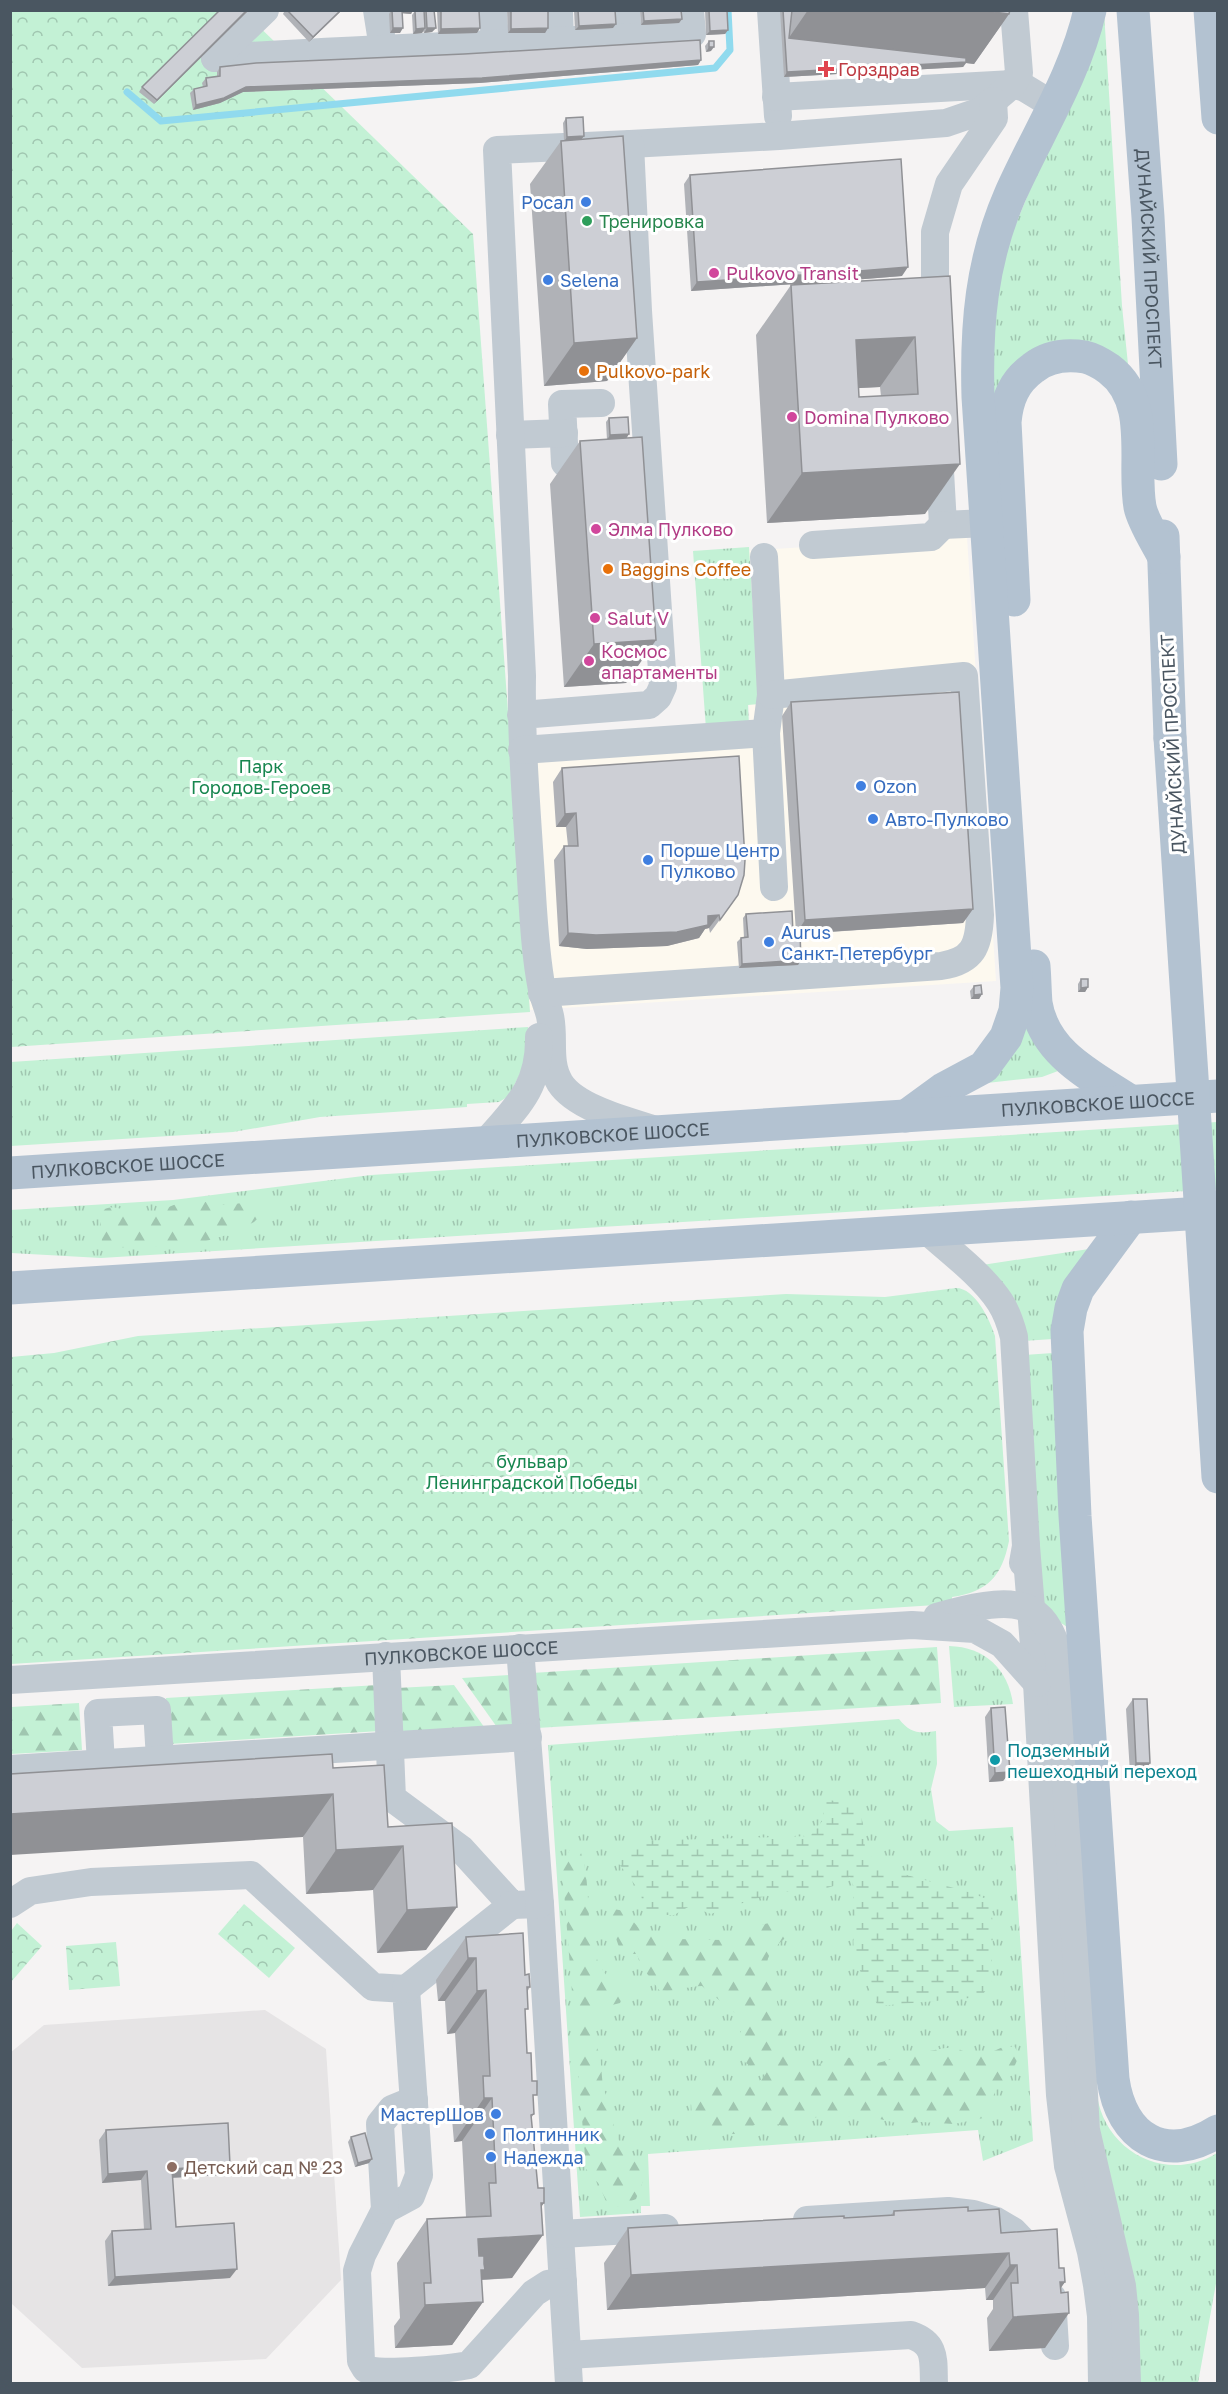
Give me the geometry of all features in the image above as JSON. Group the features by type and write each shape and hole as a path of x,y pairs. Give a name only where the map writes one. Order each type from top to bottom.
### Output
{"main road":[{"path":"906,1116 943,1089 984,1067 1006,1038 1015,1011 1017,988 977,345 981,293 991,246 1009,197 1073,63 1090,10"},
{"name":"ДУНАЙСКИЙ ПРОСПЕКТ","path":"1133,10 1159,404 1170,738 1218,1477"},
{"path":"1210,10 1218,118"},
{"path":"1130,1101 1074,1065 1054,1046 1036,1005 1005,422 1006,404 1014,387 1024,374 1040,362 1070,355 1089,358 1117,375 1130,397 1138,431 1140,508 1164,557"},
{"name":"ПУЛКОВСКОЕ ШОССЕ","path":"10,1173 1218,1096"},
{"path":"10,1288 1218,1212"},
{"path":"1131,1217 1078,1289 1067,1331 1075,1516 1116,2098 1128,2122 1147,2140 1157,2144 1182,2146 1205,2139 1218,2131"}],"street":[{"path":"265,10 216,58 383,48 560,42 627,24 692,34 690,10"},
{"path":"377,10 383,48"},
{"path":"493,10 495,45"},
{"path":"559,10 560,42"},
{"path":"758,10 760,50"},
{"path":"771,10 794,89 779,136"},
{"path":"661,1131 614,1116 568,1094 558,1081 554,1068 550,1018 542,993 535,932 522,750 522,676 497,150 779,136 946,123 981,111 1003,92 1019,73 1014,10"},
{"path":"794,89 1033,92 1053,105"},
{"path":"934,338 935,232 949,184 994,118 1003,92"},
{"path":"521,715 649,705 658,697 663,686 638,311 630,144"},
{"path":"601,402 562,404 565,463 603,461"},
{"path":"938,431 943,525"},
{"path":"510,435 564,433"},
{"path":"813,545 931,537 943,525 987,523"},
{"path":"764,556 771,695 766,734 774,887"},
{"path":"542,993 941,966 957,964 968,957 977,940 980,915 964,676 771,695"},
{"path":"522,750 766,734"},
{"path":"486,1142 521,1103 533,1080 538,1065 542,993"},
{"path":"926,1230 981,1280 1000,1301 1009,1318 1014,1337 1062,2116 1068,2166 1091,2252 1097,2285 1102,2339 1102,2384"},
{"path":"990,1606 1013,1586 1023,1567 1026,1546"},
{"name":"ПУЛКОВСКОЕ ШОССЕ","path":"912,1625 957,1611 990,1606 1010,1605 1032,1610"},
{"path":"1032,1610 1051,1632 1059,1653 1086,2130 1122,2286 1127,2384"},
{"name":"ПУЛКОВСКОЕ ШОССЕ","path":"10,1680 912,1625 975,1629 1002,1644 1037,1683"},
{"path":"520,1648 528,1737 526,1904 561,2234 569,2384"},
{"path":"386,1656 392,1798 461,1849 526,1904"},
{"path":"101,1763 98,1713 157,1710 160,1760"},
{"path":"10,1769 528,1737"},
{"path":"10,1904 30,1891 91,1882 251,1875 373,1987 406,1989 526,1904"},
{"path":"406,1989 419,2175 411,2196 385,2210 362,2255 357,2271 361,2361 367,2369 375,2372 455,2368 469,2365 534,2293 548,2284 562,2282"},
{"path":"784,2221 948,2211 973,2214 996,2221 1013,2231 1045,2264 1052,2285 1055,2346"},
{"path":"561,2234 690,2227"},
{"path":"568,2355 911,2335 923,2339 932,2350 934,2384"}],"shaded area":[{"path":"967,537 996,981 530,1010 511,740 750,725 742,551"},
{"name":"Детский сад № 23","path":"265,2010 326,2049 341,2280 266,2359 82,2368 12,2304 10,2053 44,2025"}],"green space":[{"name":"Парк Городов-Героев","path":"11,11 243,11 473,234 530,1012 11,1047"},
{"path":"1104,11 1122,306 1129,374 1085,349 990,403 993,279"},
{"path":"749,547 759,704 748,705 749,725 706,729 693,551"},
{"path":"1024,1012 1058,1071 1042,1077 987,1083"},
{"path":"528,1027 530,1053 509,1096 499,1102 467,1104 467,1107 320,1117 233,1132 11,1146 11,1062"},
{"path":"1217,1122 1217,1189 101,1258 11,1253 10,1210 173,1200 371,1175"},
{"path":"193,1200 226,1205 257,1201 266,1206 265,1211 254,1222 230,1234 191,1245 106,1248 102,1244 100,1216 105,1209 119,1208 142,1214"},
{"path":"1089,1249 1053,1339 1023,1341 982,1265"},
{"name":"бульвар Ленинградской Победы","path":"956,1288 969,1293 981,1306 995,1336 1009,1541 1002,1564 991,1580 975,1591 952,1597 952,1604 11,1664 11,1357 54,1353 138,1336 786,1294 885,1297"},
{"path":"1053,1353 1072,1630 1042,1611 1024,1355"},
{"path":"949,1646 973,1651 993,1662 1006,1680 1013,1704 954,1707"},
{"path":"937,1647 941,1703 537,1728 532,1673"},
{"path":"509,1675 514,1729 499,1730 462,1678"},
{"path":"378,1685 380,1731 169,1744 166,1698"},
{"path":"454,1685 487,1731 399,1735 397,1688"},
{"path":"79,1703 82,1750 11,1754 11,1707"},
{"path":"899,1719 915,1731 936,1731 937,1764 931,1789 936,1821 949,1831 1013,1827 1033,2141 983,2161 978,2130 648,2154 650,2206 641,2206 641,2213 580,2217 548,1745"},
{"path":"824,1799 847,1804 859,1813 864,1828 865,1851 885,1869 972,1893 991,1901 993,1929 991,1983 981,1997 878,2006 854,1959 853,1933 856,1917 853,1899 855,1890 850,1877 841,1883 823,1889 778,1893 711,1914 690,1906 674,1915 644,1915 641,1893 617,1861 636,1841 810,1836 823,1820"},
{"path":"580,1850 587,1882 591,1932 599,1963 607,1976 617,1976 626,1981 625,1992 620,2003 600,2008 591,2014 592,2036 600,2055 603,2088 611,2107 614,2128 622,2149 639,2160 645,2168 644,2179 636,2199 617,2207 607,2204 599,2184 586,2169 562,1866 569,1851"},
{"path":"244,1904 295,1948 269,1978 218,1934"},
{"path":"614,1909 624,1911 638,1927 647,1932 677,1939 723,1940 743,1933 751,1925 788,1923 791,1933 772,1952 767,1961 766,1971 777,2002 786,2046 796,2060 806,2067 816,2066 835,2057 855,2058 863,2065 874,2064 945,2048 956,2048 975,2056 985,2055 1005,2046 1015,2047 1019,2056 996,2090 983,2118 954,2124 921,2122 900,2124 868,2116 817,2117 788,2128 768,2121 758,2123 739,2134 708,2132 698,2127 692,2118 690,2087 700,2083 751,2085 760,2081 767,2072 760,2065 750,2066 741,2059 739,2038 745,2018 735,2013 702,1986 670,1991 659,1990 640,1964 637,1954 626,1954 619,1947 609,1918"},
{"path":"17,1923 42,1946 11,1982 11,1931"},
{"path":"116,1942 120,1986 69,1990 66,1946"},
{"path":"1097,2095 1102,2115 1112,2132 1125,2147 1141,2157 1159,2163 1178,2165 1198,2162 1217,2153 1217,2278 1198,2383 1136,2383 1103,2169"}],"building":[{"path":"220,10 247,10 157,100 142,87"},
{"path":"287,10 341,10 313,37"},
{"path":"392,10 402,10 403,28 393,28"},
{"path":"424,10 425,28 416,29 415,11"},
{"path":"426,10 434,10 436,28 427,28"},
{"path":"441,10 479,10 480,28 441,29"},
{"path":"511,10 548,10 548,28 511,29"},
{"path":"578,10 615,10 616,24 579,26"},
{"path":"643,10 681,10 682,19 644,21"},
{"path":"709,10 727,10 728,30 710,31"},
{"path":"783,10 792,10 789,38 966,58 966,62 787,72"},
{"path":"978,10 1010,10 1009,14"},
{"path":"700,40 701,60 482,78 246,87 224,98 196,105 194,89 207,86 206,78 220,76 220,67 256,63"},
{"path":"709,41 714,41 714,47 709,47"},
{"path":"583,117 584,136 567,137 566,118"},
{"path":"623,136 637,338 574,343 561,141"},
{"path":"901,159 908,267 847,272 831,278 812,278 801,275 697,282 690,175"},
{"path":"950,276 960,464 802,473 791,285","holes":["915,337 918,394 859,397 856,340"]},
{"path":"628,417 629,434 610,435 609,418"},
{"path":"642,437 656,640 594,644 580,441"},
{"name":"Авто-Пулково","path":"959,692 973,909 805,920 791,702"},
{"name":"Порше Центр Пулково","path":"739,756 744,875 738,895 720,920 719,915 708,916 708,925 677,932 596,935 568,933 564,846 578,846 576,813 565,814 562,768"},
{"name":"Aurus Санкт-Петербург","path":"792,911 793,933 800,933 801,960 742,964 741,938 748,937 746,914"},
{"path":"1081,979 1088,979 1088,987 1081,988"},
{"path":"981,985 982,994 974,995 974,986"},
{"path":"1133,1699 1147,1699 1150,1763 1136,1763"},
{"path":"1005,1707 1010,1772 995,1773 991,1708"},
{"path":"332,1754 333,1768 384,1765 388,1827 452,1823 457,1907 407,1910 403,1846 336,1850 333,1794 10,1814 10,1774"},
{"path":"523,1933 525,1975 529,1974 530,1987 527,1987 528,2009 525,2009 527,2053 531,2053 532,2081 537,2081 537,2095 533,2095 534,2114 531,2115 538,2188 544,2188 544,2203 541,2203 543,2235 478,2239 479,2256 484,2256 485,2270 481,2270 483,2302 425,2305 424,2283 431,2283 427,2219 491,2216 489,2183 496,2183 492,2098 484,2098 483,2076 490,2076 486,1990 477,1991 476,1958 468,1958 466,1937"},
{"path":"228,2123 230,2165 172,2169 176,2227 234,2223 237,2269 115,2277 112,2231 151,2229 147,2171 108,2174 106,2130"},
{"path":"365,2133 372,2159 358,2163 351,2137"},
{"path":"968,2207 968,2211 999,2209 1001,2233 1057,2229 1059,2268 1064,2268 1065,2282 1060,2282 1061,2293 1068,2292 1069,2313 1013,2317 1011,2283 1018,2283 1017,2265 1010,2265 1009,2253 631,2275 628,2228 894,2215 894,2211"}],"waterway":[{"path":"127,92 161,121 715,68 730,50 728,10"}],"place":[{"name":"Горздрав","path":"826,69"},
{"name":"Росал","path":"586,202"},
{"name":"Тренировка","path":"587,221"},
{"name":"Pulkovo Transit","path":"714,273"},
{"name":"Selena","path":"548,280"},
{"name":"Pulkovo-park","path":"584,371"},
{"name":"Domina Пулково","path":"792,417"},
{"name":"Элма Пулково","path":"596,529"},
{"name":"Baggins Coffee","path":"608,569"},
{"name":"Salut V","path":"595,618"},
{"name":"Космос апартаменты","path":"589,661"},
{"name":"Ozon","path":"861,786"},
{"name":"Авто-Пулково","path":"873,819"},
{"name":"Порше Центр Пулково","path":"648,860"},
{"name":"Aurus Санкт-Петербург","path":"769,942"},
{"name":"Подземный пешеходный переход","path":"995,1760"},
{"name":"МастерШов","path":"496,2114"},
{"name":"Полтинник","path":"490,2134"},
{"name":"Надежда","path":"491,2157"},
{"name":"Детский сад № 23","path":"172,2167"}]}
